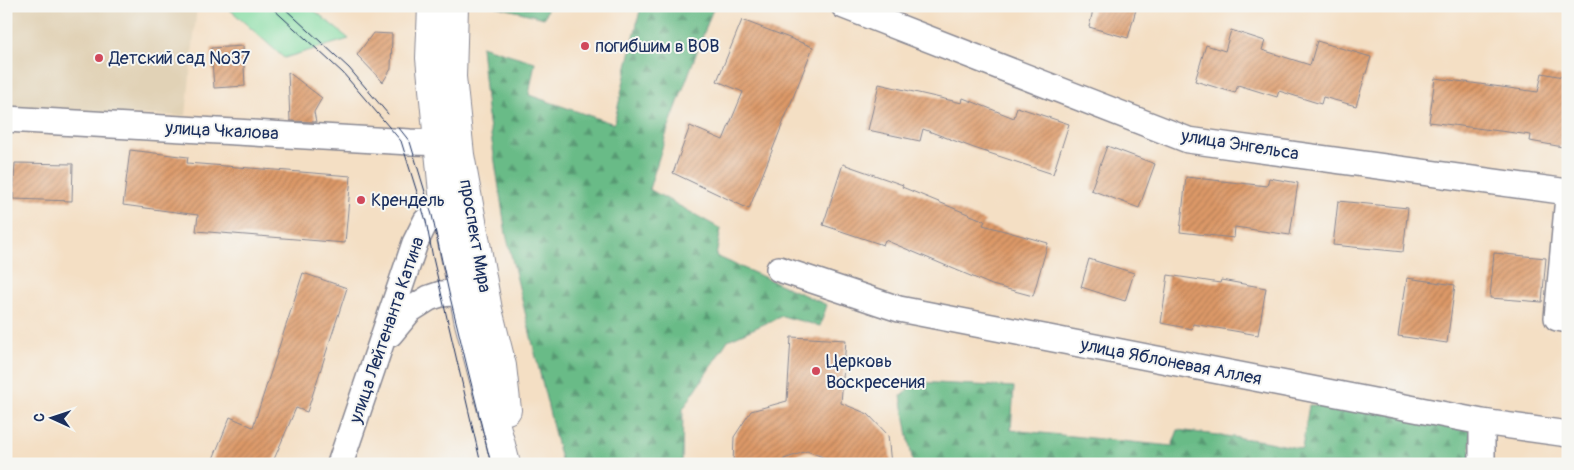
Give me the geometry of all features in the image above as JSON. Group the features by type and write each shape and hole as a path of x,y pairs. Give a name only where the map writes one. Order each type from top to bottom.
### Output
{"main road":[{"name":"проспект Мира","path":"432,6 430,58 448,142 502,366 513,464"},
{"name":"проспект Мира","path":"454,6 452,77 444,203 462,292 506,464"}],"street":[{"name":"улица Энгельса","path":"844,6 1188,140 1568,192"},
{"name":"улица Чкалова","path":"6,119 410,142 448,142"},
{"path":"1568,197 1557,318 1568,320"},
{"name":"улица Лейтенанта Катина","path":"340,464 415,243 426,221 444,203"},
{"name":"улица Яблоневая Аллея","path":"780,269 899,309 1482,422 1568,434"},
{"path":"380,345 410,310 429,298 441,294 462,292 476,298 488,310"},
{"path":"1482,422 1482,464"}],"shaded area":[{"name":"Детский сад №37","path":"6,6 197,6 186,116 6,111"}],"green space":[{"path":"226,6 309,6 349,39 284,58"},
{"path":"495,6 548,6 544,18"},
{"path":"641,6 714,6 668,129 649,189 721,229 716,256 827,305 820,326 782,316 728,340 683,409 682,464 562,464 506,234 487,109 481,46 535,62 529,95 614,124"},
{"path":"916,382 1014,387 1011,430 1172,446 1178,430 1264,441 1302,449 1309,405 1335,406 1471,426 1470,464 913,464 901,396"}],"building":[{"path":"1094,6 1137,6 1128,38 1089,27"},
{"path":"742,20 813,47 749,209 673,173 690,126 723,140 743,92 717,81"},
{"path":"1231,30 1265,41 1262,50 1310,65 1317,41 1371,57 1356,106 1323,97 1321,104 1279,91 1277,97 1238,85 1235,93 1195,81 1206,45 1225,51"},
{"path":"373,33 392,34 391,69 383,82 357,55"},
{"path":"243,46 245,86 214,88 211,48"},
{"path":"288,72 322,98 314,112 316,122 290,121"},
{"path":"1542,73 1568,78 1568,148 1530,141 1531,135 1429,122 1435,78 1538,92"},
{"path":"879,84 962,103 963,98 1014,118 1017,107 1069,124 1053,174 923,129 920,141 868,130"},
{"path":"1107,146 1155,164 1139,208 1091,190"},
{"path":"130,150 188,157 187,163 351,176 345,243 196,231 198,215 123,205"},
{"path":"15,163 73,164 72,201 13,199"},
{"path":"843,164 903,185 902,187 985,221 983,225 1048,243 1033,296 992,285 885,240 883,245 823,225"},
{"path":"1186,177 1267,186 1269,178 1298,183 1290,235 1235,227 1234,238 1180,232"},
{"path":"1338,201 1408,208 1403,252 1333,245"},
{"path":"1494,253 1546,258 1542,302 1490,298"},
{"path":"1089,259 1134,273 1125,301 1081,287"},
{"path":"303,273 347,288 307,412 296,408 272,464 211,464 230,417 253,427"},
{"path":"1168,275 1220,283 1221,280 1266,288 1258,335 1193,324 1192,329 1161,323"},
{"path":"1407,278 1455,285 1447,343 1398,336"},
{"name":"Церковь Воскресения","path":"791,337 846,340 841,403 868,414 888,435 891,464 841,464 807,451 784,459 784,464 733,464 734,437 751,411 787,401"}],"tram line":[{"path":"270,6 343,73 401,141 426,221 481,464"},
{"path":"282,6 349,68 388,114"},
{"path":"399,128 410,142 432,215 491,464"}],"place":[{"name":"погибшим в ВОВ","path":"585,46"},
{"name":"Детский сад №37","path":"99,58"},
{"name":"Крендель","path":"361,200"},
{"name":"Церковь Воскресения","path":"816,371"}]}
